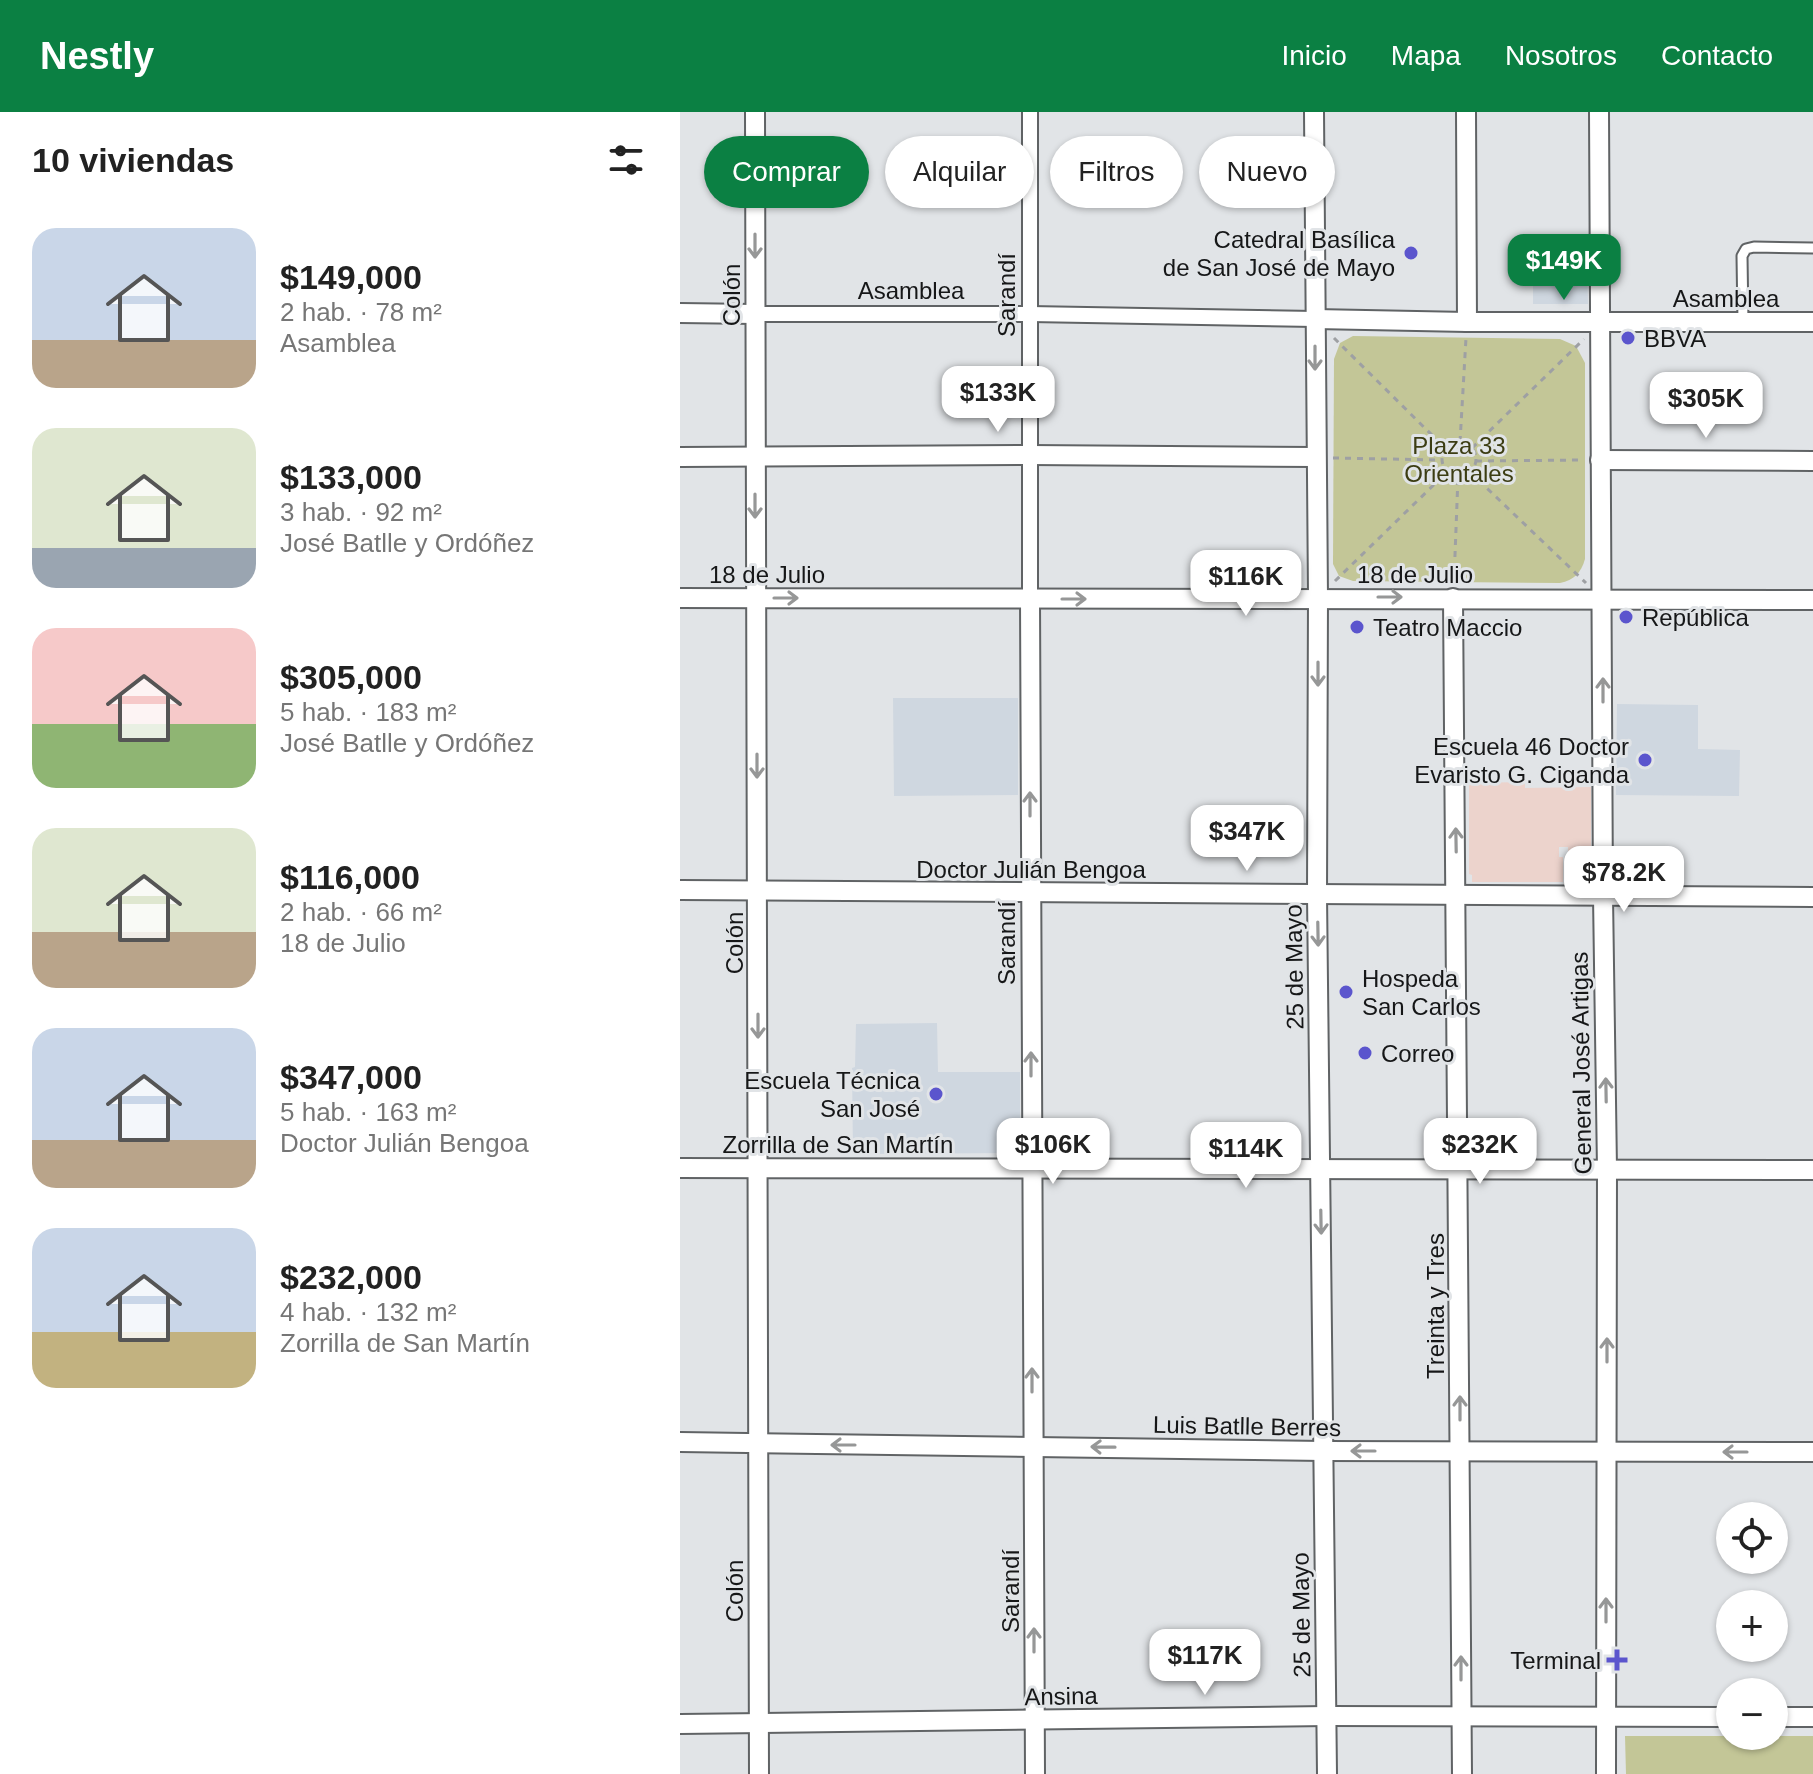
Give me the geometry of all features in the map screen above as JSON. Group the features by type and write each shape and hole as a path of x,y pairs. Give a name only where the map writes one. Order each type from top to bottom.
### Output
{"street":[{"name":"Colón","path":"755,112 759,1774"},
{"name":"Sarandí","path":"1030,112 1035,1774"},
{"name":"25 de Mayo","path":"1314,112 1317,895 1327,1774"},
{"path":"1466,112 1467,322"},
{"name":"General José Artigas","path":"1599,112 1607,1169 1606,1774"},
{"name":"Asamblea","path":"680,313 1030,314 1467,322 1813,322"},
{"path":"680,457 1315,457"},
{"path":"1600,460 1813,461"},
{"name":"18 de Julio","path":"680,598 1813,600"},
{"name":"Treinta y Tres","path":"1453,598 1462,1774"},
{"name":"Doctor Julián Bengoa","path":"680,890 1813,897"},
{"name":"Zorrilla de San Martín","path":"680,1168 1813,1170"},
{"name":"Luis Batlle Berres","path":"680,1442 1323,1451 1813,1452"},
{"name":"Ansina","path":"680,1724 1462,1715 1716,1717"},
{"path":"1788,1717 1813,1717"}],"lane":[{"path":"1743,322 1742,256 1746,249 1813,248"}],"path":[{"path":"1315,319 1445,448"},
{"path":"1460,442 1467,322"},
{"path":"1472,448 1601,323"},
{"path":"1460,442 1472,448 1476,461 1470,472 1458,477 1447,472 1441,460 1445,448 1460,442"},
{"path":"1315,457 1441,460"},
{"path":"1476,461 1600,460"},
{"path":"1318,597 1447,472"},
{"path":"1470,472 1603,600"},
{"path":"1453,598 1458,477"}],"shaded area":[{"path":"1533,243 1587,243 1588,304 1533,304"},
{"path":"893,698 1018,698 1018,795 894,796"},
{"path":"1617,704 1698,705 1698,749 1740,750 1739,796 1616,795"},
{"path":"1525,782 1525,788 1591,787 1591,856 1581,857 1581,865 1568,865 1568,847 1559,847 1559,857 1563,857 1563,882 1472,882 1472,875 1469,874 1469,783"},
{"name":"Escuela Técnica San José","path":"937,1023 938,1072 1020,1072 1020,1148 1014,1153 853,1154 852,1068 855,1067 856,1024"}],"green space":[{"name":"Plaza 33 Orientales","path":"1353,336 1560,339 1576,346 1585,363 1585,559 1576,575 1560,583 1353,581 1339,576 1333,564 1334,359 1340,343"},
{"path":"1625,1736 1716,1736 1716,1750 1788,1750 1788,1736 1813,1736 1813,1774 1626,1774"}],"place":[{"name":"Catedral Basílica de San José de Mayo","path":"1411,253"},
{"name":"BBVA","path":"1628,338"},
{"name":"República","path":"1626,617"},
{"name":"Teatro Maccio","path":"1357,627"},
{"name":"Escuela 46 Doctor Evaristo G. Ciganda","path":"1645,760"},
{"name":"Hospeda San Carlos","path":"1346,992"},
{"name":"Correo","path":"1365,1053"},
{"name":"Escuela Técnica San José","path":"936,1094"},
{"name":"Terminal","path":"1617,1660"}]}
